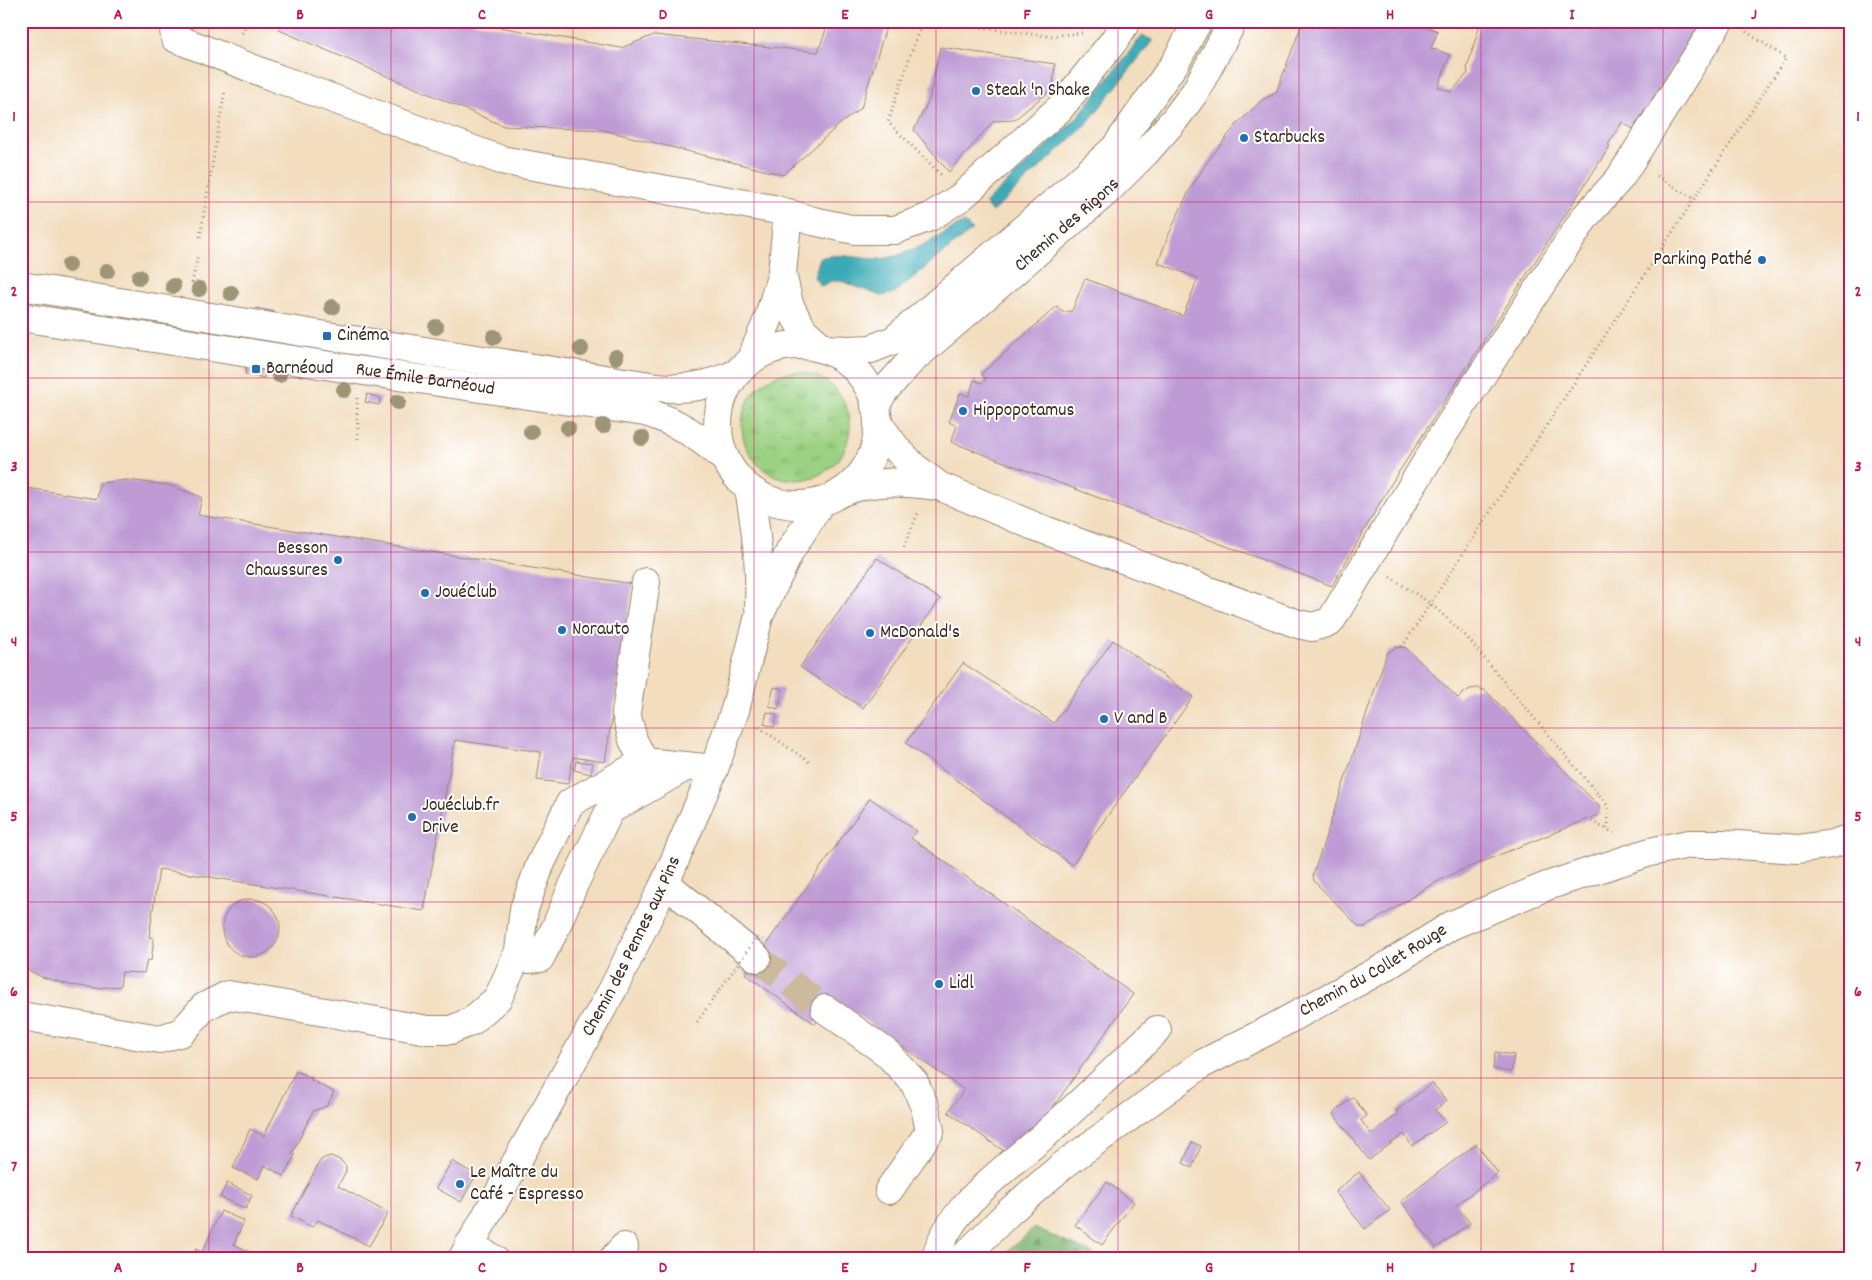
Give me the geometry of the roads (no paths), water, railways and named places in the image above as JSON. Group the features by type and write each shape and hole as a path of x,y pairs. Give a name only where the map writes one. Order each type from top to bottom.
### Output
{"street":[{"name":"Chemin des Rigons","path":"824,349 871,349 894,340 1070,189 1115,148 1175,64 1198,21"},
{"name":"Chemin des Rigons","path":"877,414 890,384 911,361 1105,193 1145,153 1175,119 1195,92 1233,21"},
{"path":"174,29 279,79 500,160 788,212 814,221 856,230 895,230 930,217 961,197 1060,108 1114,42 1124,25"},
{"path":"782,273 789,304 804,331 824,349 846,361 865,381 877,414 896,448 914,467 939,486 1034,526 1298,624 1312,627 1330,622 1441,438 1585,217 1620,178 1731,25"},
{"path":"788,212 782,273 768,320 743,368 726,389 718,415 720,442 726,460 736,476 749,489 772,501 796,505 830,498 855,487 880,483 900,481 939,486"},
{"name":"Rue Émile Barnéoud","path":"21,286 657,387 676,389 698,387 743,368"},
{"name":"Rue Émile Barnéoud","path":"21,317 357,370 646,412 670,420 692,433 709,444 726,460"},
{"path":"743,368 766,352 782,347 800,345 824,349"},
{"path":"830,498 853,483 865,468 874,447 877,414"},
{"name":"Chemin des Pennes aux Pins","path":"749,489 757,534 760,582 759,616"},
{"name":"Chemin des Pennes aux Pins","path":"466,1252 613,989 665,883 714,769 735,710 759,616 790,551 830,498"},
{"path":"644,762 632,740 626,713 646,582"},
{"path":"27,1017 160,1039 182,1032 204,1007 228,995 428,1030 450,1030 472,1021 498,998 519,951 524,909 540,865 570,803 644,762 714,769"},
{"path":"519,951 528,959 540,958 610,810 687,766"},
{"name":"Chemin du Collet Rouge","path":"962,1259 1009,1212 1062,1166 1202,1064 1385,967 1452,925 1547,886 1650,852 1689,844 1723,844 1798,849 1832,844 1851,838"},
{"path":"665,883 762,951"},
{"path":"826,1009 886,1053 914,1082 925,1106 930,1131 889,1190"},
{"path":"936,1259 937,1252 948,1227 981,1189 1049,1132 1157,1030"},
{"path":"466,1252 494,1259"}],"water":[{"path":"1142,36 1153,40 1085,126 992,212 985,203 1075,120"},
{"path":"964,222 972,230 894,293 881,296 841,281 831,281 821,286 814,277 820,258 827,256 878,259 890,257 923,245"}],"tunnel":[{"path":"757,958 825,1009"}],"place":[{"name":"Steak 'n Shake","path":"976,91"},
{"name":"Starbucks","path":"1244,138"},
{"name":"Parking Pathé","path":"1762,260"},
{"name":"Cinéma","path":"327,336"},
{"name":"Barnéoud","path":"256,369"},
{"name":"Hippopotamus","path":"963,411"},
{"name":"Besson Chaussures","path":"338,560"},
{"name":"JouéClub","path":"425,593"},
{"name":"Norauto","path":"562,630"},
{"name":"McDonald's","path":"870,633"},
{"name":"V and B","path":"1104,719"},
{"name":"Jouéclub.fr Drive","path":"412,817"},
{"name":"Lidl","path":"939,984"},
{"name":"Le Maître du Café - Espresso","path":"460,1184"}]}
